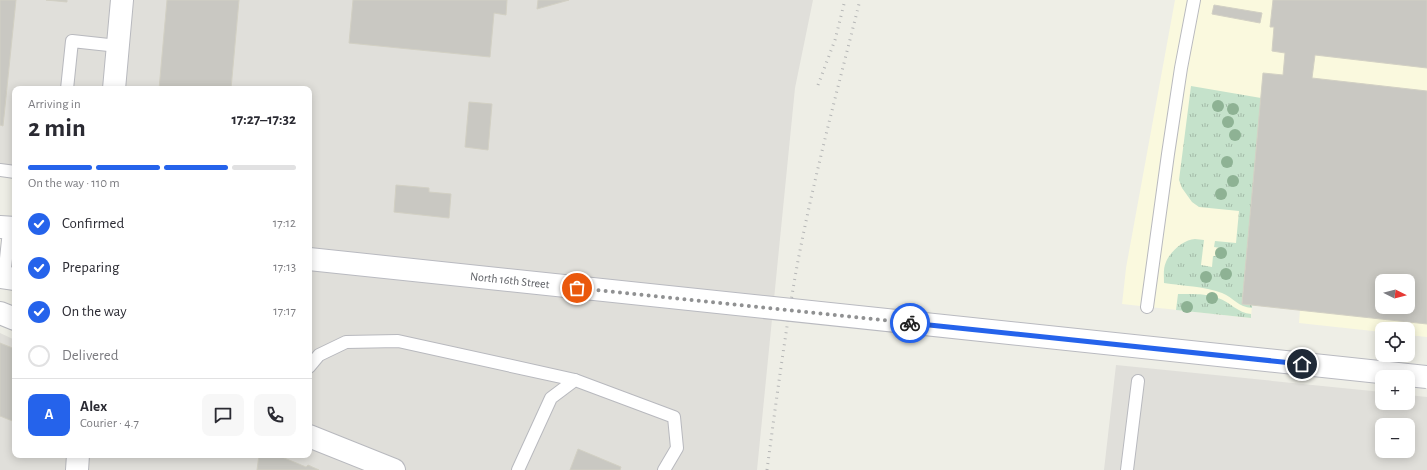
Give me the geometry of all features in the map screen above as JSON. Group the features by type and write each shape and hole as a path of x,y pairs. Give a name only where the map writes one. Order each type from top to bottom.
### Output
{"main road":[{"path":"114,86 122,0"},
{"name":"North 16th Street","path":"312,259 1427,377"},
{"path":"0,313 12,318"},
{"path":"312,437 394,470"},
{"path":"77,470 78,458"}],"lane":[{"path":"1147,307 1181,68 1194,0"},
{"path":"67,86 72,41 118,46"},
{"path":"0,170 12,172"},
{"path":"6,278 8,229"},
{"path":"312,363 318,355 346,342 398,341 575,380 674,417 677,448 664,470"},
{"path":"518,470 551,398 575,380"},
{"path":"1127,470 1138,381"}],"shaded area":[{"path":"0,0 813,0 795,88 757,470 0,470 0,333 12,339 12,458 312,458 312,86 12,86 12,176 0,175"},
{"path":"1175,0 1427,0 1427,337 1415,336 1415,322 1375,322 1375,331 1299,323 1300,310 1252,305 1251,318 1122,304 1126,268"},
{"path":"1116,365 1375,391 1375,410 1415,410 1415,396 1427,397 1427,470 1104,470"}],"green space":[{"path":"1191,86 1261,98 1242,304 1252,305 1252,308 1243,306 1226,295 1215,291 1164,283 1164,267 1168,258 1174,250 1186,241 1195,239 1204,240 1201,265 1212,267 1213,256 1219,256 1220,248 1214,247 1215,241 1236,243 1239,211 1199,207 1192,202 1182,188 1179,180"},
{"path":"1178,294 1213,296 1242,312 1251,314 1251,318 1176,310"}],"building":[{"path":"0,0 16,0 3,126 0,125"},
{"path":"46,0 67,0 67,2"},
{"path":"167,0 239,0 231,86 159,86"},
{"path":"353,0 507,0 506,15 494,13 490,57 349,43"},
{"path":"538,0 569,0 537,9"},
{"path":"1273,0 1427,0 1427,68 1315,55 1312,78 1427,91 1427,324 1242,304 1263,73 1283,75 1285,53 1272,51 1274,27 1270,27"},
{"path":"1214,5 1262,13 1260,23 1212,14"},
{"path":"469,102 492,104 488,150 465,147"},
{"path":"396,185 429,188 429,192 451,194 449,218 394,212"},
{"path":"0,343 12,348 12,421 0,416"},
{"path":"578,449 621,467 620,470 570,470"},
{"path":"259,458 284,458 306,467 308,465 319,470 257,470"}],"railway":[{"path":"818,85 835,40 845,0"},
{"path":"767,470 797,266 819,165 860,0"}],"way so far":[{"path":"577,288 910,323"}],"route":[{"path":"910,323 1302,364"}]}
